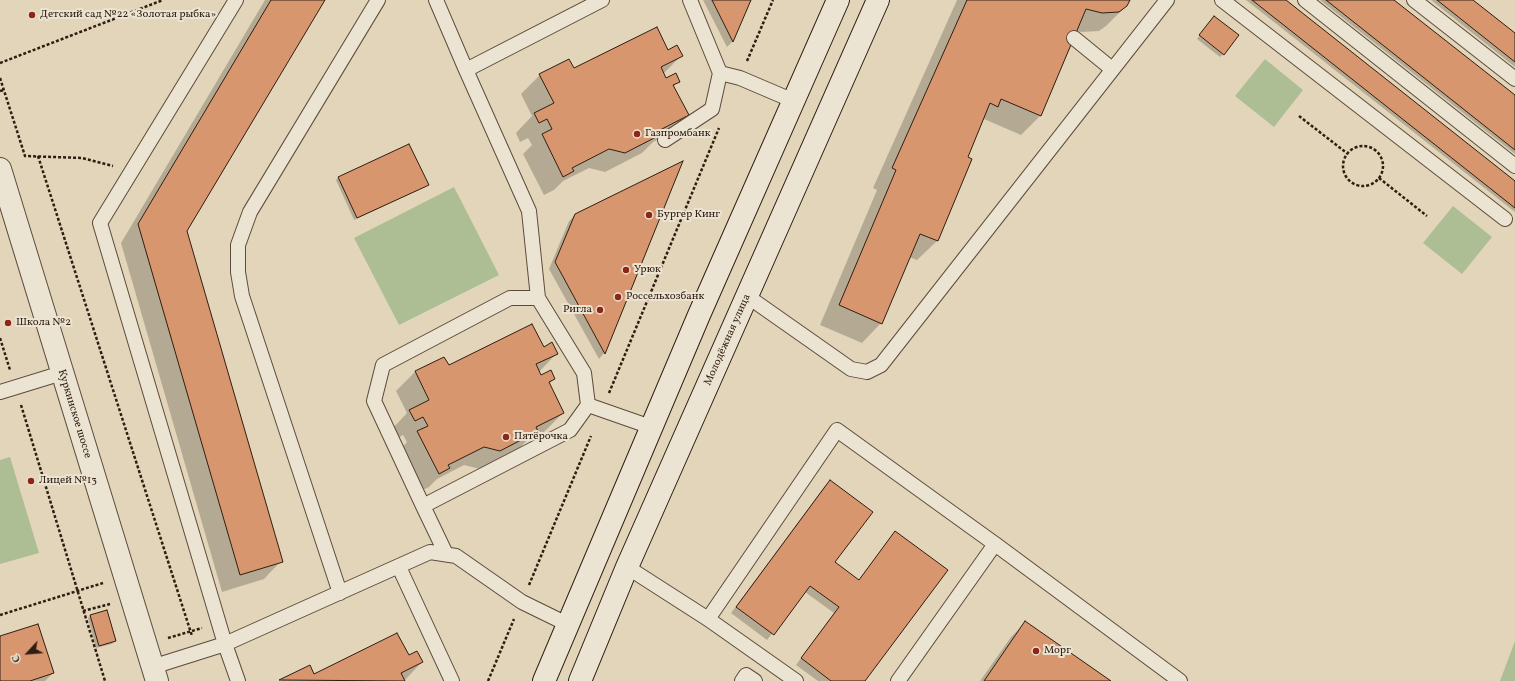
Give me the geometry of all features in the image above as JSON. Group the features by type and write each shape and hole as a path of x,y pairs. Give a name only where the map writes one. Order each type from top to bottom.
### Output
{"main road":[{"path":"544,681 699,315 838,0"},
{"name":"Молодёжная улица","path":"580,681 627,567 878,0"},
{"name":"Куркинское шоссе","path":"0,169 155,674"}],"lane":[{"path":"236,0 100,223 218,623 238,681"},
{"path":"340,593 242,296 238,272 238,245 250,212 378,0"},
{"path":"423,506 570,430 588,405 584,373 538,298 529,211 436,0"},
{"path":"466,70 602,0"},
{"path":"665,140 712,109 720,73 690,0"},
{"path":"747,296 851,369 867,372 881,365 1166,0"},
{"path":"1222,0 1505,219"},
{"path":"1304,0 1515,166"},
{"path":"1414,0 1515,80"},
{"path":"1074,38 1112,70"},
{"path":"720,73 740,78 794,101"},
{"path":"446,554 374,401 383,365 510,298 538,298"},
{"path":"0,392 62,372"},
{"path":"588,405 651,427"},
{"path":"708,619 837,430 995,544 1180,681"},
{"path":"898,681 995,544"},
{"path":"155,674 198,653 225,644 430,552 456,556 522,602 567,624"},
{"path":"399,567 452,681"},
{"path":"627,567 708,619 796,681"},
{"path":"742,681 746,675 755,681"}],"path":[{"path":"0,63 163,0"},
{"path":"740,78 773,0"},
{"path":"0,78 25,156 82,158 131,172"},
{"path":"0,91 4,90"},
{"path":"1299,116 1348,154"},
{"path":"488,681 722,122"},
{"path":"1362,146 1370,147 1381,157 1383,164 1382,172 1379,178 1365,186 1350,181 1345,175 1343,167 1344,159 1355,148 1362,146"},
{"path":"38,156 198,653"},
{"path":"1379,178 1427,216"},
{"path":"0,338 105,681"},
{"path":"0,615 124,576"},
{"path":"83,611 112,603 114,610"},
{"path":"165,639 218,623"}],"green space":[{"path":"1265,59 1303,90 1274,127 1235,96"},
{"path":"454,187 499,275 399,325 354,238"},
{"path":"1453,206 1492,237 1462,274 1423,243"},
{"path":"10,457 39,553 0,564 0,460"},
{"path":"1515,641 1515,681 1500,681"}],"building":[{"path":"271,0 325,0 187,231 283,562 240,575 138,224"},
{"path":"712,0 751,0 733,42"},
{"path":"967,0 1130,0 1127,6 1119,12 1102,13 1086,9 1041,116 1001,99 998,107 990,103 968,157 972,159 938,241 920,234 882,324 839,305 896,170 892,168"},
{"path":"1252,0 1286,0 1515,181 1515,208"},
{"path":"1326,0 1394,0 1515,95 1515,150"},
{"path":"1437,0 1473,0 1515,33 1515,62"},
{"path":"1214,16 1239,35 1224,55 1199,35"},
{"path":"657,27 668,50 677,45 683,56 661,67 666,78 676,73 680,82 673,85 689,115 660,130 662,134 625,153 609,149 572,168 574,171 563,177 542,134 552,129 547,119 539,123 534,113 554,103 539,74 569,59 574,68"},
{"path":"409,144 429,185 357,218 338,177"},
{"path":"683,161 605,354 555,262 575,214"},
{"path":"532,324 544,347 552,342 558,354 536,364 541,375 551,370 555,379 549,382 564,413 536,427 538,431 500,451 484,447 448,465 450,468 439,474 417,431 428,426 423,417 415,421 409,410 429,400 415,371 444,357 449,365"},
{"path":"830,480 873,512 835,562 859,580 895,531 948,570 865,681 831,681 801,658 839,607 810,586 774,635 736,607"},
{"path":"107,610 116,641 99,646 90,615"},
{"name":"Морг","path":"1025,621 1111,681 984,681"},
{"path":"38,624 54,673 30,681 0,681 0,636"},
{"path":"397,633 409,655 417,651 423,662 401,673 405,681 279,680 310,665 314,674"}],"place":[{"name":"Детский сад №22 «Золотая рыбка»","path":"32,15"},
{"name":"Газпромбанк","path":"637,134"},
{"name":"Бургер Кинг","path":"649,215"},
{"name":"Урюк","path":"626,270"},
{"name":"Россельхозбанк","path":"618,297"},
{"name":"Ригла","path":"600,310"},
{"name":"Школа №2","path":"8,323"},
{"name":"Пятёрочка","path":"506,437"},
{"name":"Лицей №13","path":"31,481"},
{"name":"Морг","path":"1036,651"}]}
